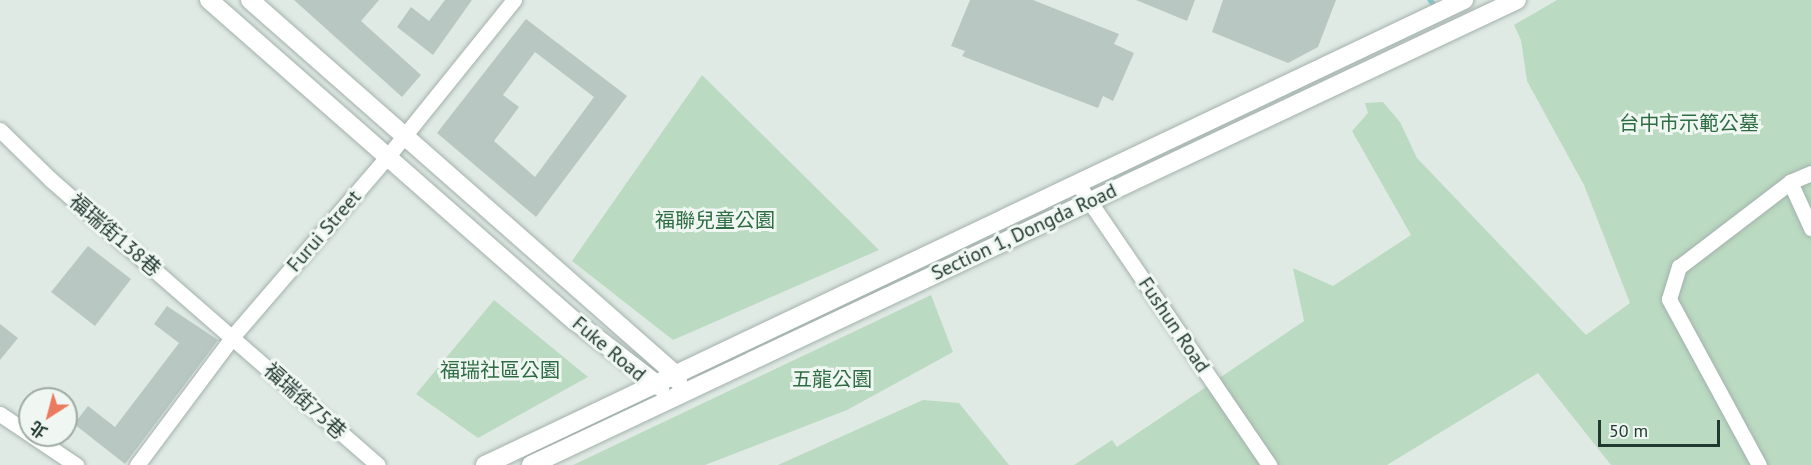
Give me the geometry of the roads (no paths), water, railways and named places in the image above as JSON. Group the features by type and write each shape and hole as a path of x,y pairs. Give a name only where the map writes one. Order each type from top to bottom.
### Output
{"street":[{"name":"Fuke Road","path":"209,0 652,385 682,394"},
{"name":"Fuke Road","path":"250,0 674,373 682,394"},
{"name":"Furui Street","path":"137,465 233,336 405,136 514,0"},
{"name":"Section 1, Dongda Road","path":"485,465 674,373 1079,186 1464,0"},
{"name":"Section 1, Dongda Road","path":"531,465 1091,203 1187,155 1516,0"},
{"name":"福瑞街138巷","path":"0,130 50,179 233,336"},
{"path":"1179,137 1187,155"},
{"path":"1759,465 1669,299 1678,267 1790,182 1811,173"},
{"path":"1790,182 1811,228"},
{"name":"Fushun Road","path":"1079,186 1269,465"},
{"name":"福瑞街75巷","path":"233,336 378,465"},
{"path":"0,414 76,465"}],"park label":[{"name":"台中市示範公墓","path":"1689,123"},
{"name":"福聯兒童公園","path":"715,220"},
{"name":"福瑞社區公園","path":"500,370"},
{"name":"五龍公園","path":"832,379"}]}
